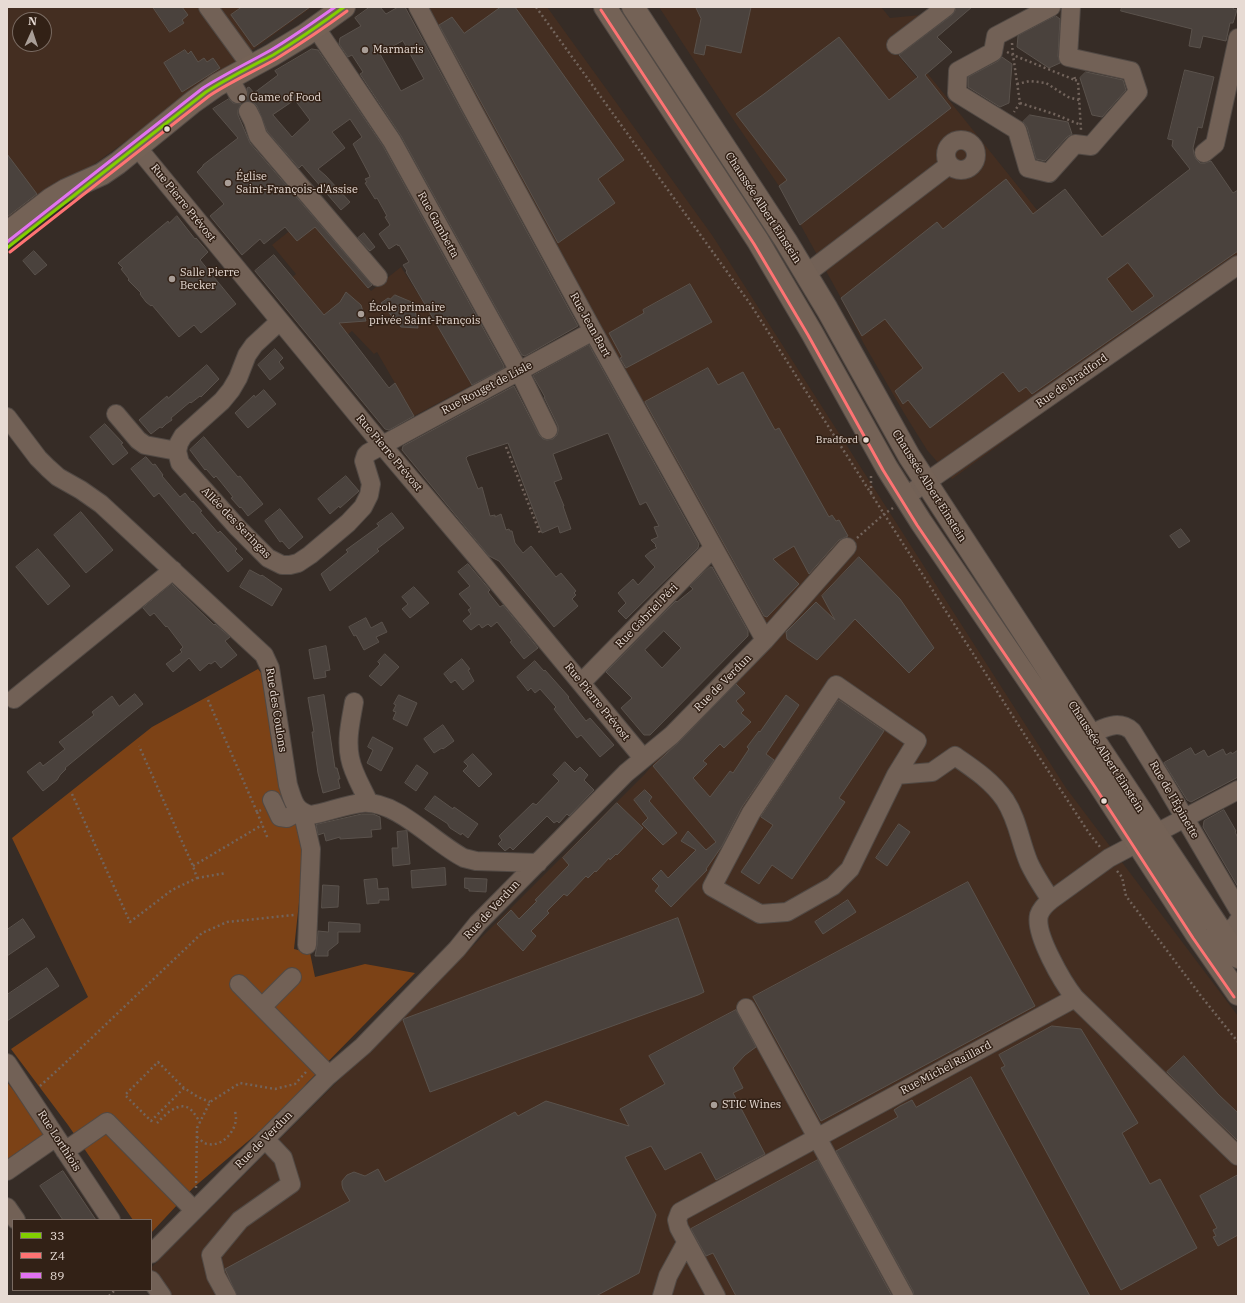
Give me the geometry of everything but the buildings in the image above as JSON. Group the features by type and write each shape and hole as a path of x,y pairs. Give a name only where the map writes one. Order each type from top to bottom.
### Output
{"main road":[{"path":"7,248 193,102 233,86 251,66 316,28 344,7"},
{"name":"Chaussée Albert Einstein","path":"605,7 770,260 887,468 898,503 950,566 1238,994"},
{"name":"Chaussée Albert Einstein","path":"633,7 806,274 884,412 926,482 1156,833 1230,928 1238,957"},
{"path":"7,233 51,198 102,174"}],"street":[{"path":"208,7 251,66"},
{"name":"Rue Jean Bart","path":"418,7 593,331 765,640"},
{"path":"896,45 946,7"},
{"path":"1051,7 996,36 993,52 958,71 957,93 1017,130 1028,168 1049,173 1075,144 1091,146 1138,92 1131,71 1068,57 1071,7"},
{"name":"Rue Gambetta","path":"316,28 392,141 519,371 548,430"},
{"path":"1204,153 1215,144 1238,38"},
{"path":"248,111 258,136 378,276"},
{"name":"Rue Pierre Prévost","path":"137,147 382,445 475,554 643,758"},
{"path":"806,274 949,165"},
{"name":"Rue de Bradford","path":"898,503 1238,265"},
{"path":"116,414 138,440 145,445 177,451 183,436 209,414 231,390 254,345 280,321"},
{"name":"Rue Rouget de Lisle","path":"382,445 593,331"},
{"name":"Rue des Coulons","path":"7,417 33,452 48,468 58,477 81,490 101,504 260,649 268,661 288,785 294,803 302,812 311,849 307,945"},
{"name":"Allée des Seringas","path":"177,451 180,462 251,541 268,558 282,564 290,565 298,563 310,555 348,523 363,507 368,495 370,484 364,461 365,457 368,452 382,445"},
{"name":"Rue de Verdun","path":"152,1253 195,1202 265,1139 329,1075 363,1046 457,949 478,923 626,773 672,735 765,640 846,547"},
{"name":"Rue Gabriel Péri","path":"581,683 714,548"},
{"path":"14,700 173,570"},
{"path":"836,685 917,741 896,775 850,869 833,886 787,912 760,914 712,887 751,813 836,685"},
{"path":"354,702 349,736 350,758 369,803"},
{"name":"Rue de l'Épinette","path":"1090,734 1118,724 1126,726 1132,731 1185,818 1238,910"},
{"path":"896,775 932,772 955,756 982,775 996,788 1005,801 1019,828 1030,864 1051,900"},
{"path":"1238,790 1109,858 1051,900 1043,908 1038,920 1040,932 1046,949 1064,983 1075,998 1238,1156"},
{"path":"273,801 280,817 288,818 302,812 310,815 369,803 385,806 464,858 476,861 538,863"},
{"path":"262,1007 292,977"},
{"path":"239,984 329,1075"},
{"name":"Rue Michel Raillard","path":"716,1296 686,1243 677,1223 680,1212 1075,998"},
{"path":"746,1008 904,1296"},
{"name":"Rue Lorthiois","path":"7,1063 109,1219"},
{"path":"7,1171 107,1122 195,1202"},
{"path":"227,1296 216,1276 211,1255 240,1220 292,1184 283,1158 265,1139"},
{"path":"662,1296 668,1276 686,1243"},
{"path":"152,1281 162,1296"}],"path":[{"path":"536,7 751,305 1033,747 1089,833 1122,877 1126,896 1201,996 1238,1042"},
{"path":"1006,124 1020,103 1013,55 1011,28"},
{"path":"994,46 1078,82 1082,145"},
{"path":"1074,58 1075,80"},
{"path":"1017,84 1030,81 1046,83 1068,97 1079,100"},
{"path":"1020,103 1054,114 1081,126"},
{"path":"506,447 540,533"},
{"path":"846,547 898,503"},
{"path":"208,700 268,839"},
{"path":"139,746 197,878"},
{"path":"72,794 130,922 172,890 197,878 226,873"},
{"path":"257,812 273,801"},
{"path":"193,866 262,825"},
{"path":"29,1096 202,933 227,922 308,913"},
{"path":"184,1088 151,1121 125,1095 158,1062 184,1088 198,1097 210,1102"},
{"path":"195,1202 197,1128 210,1102 240,1083 275,1089 295,1084 308,1070"},
{"path":"157,1123 168,1112 185,1107 190,1109 200,1122"},
{"path":"196,1137 207,1144 220,1144 233,1129 236,1119 235,1109"}],"shaded area":[{"path":"7,7 312,7 7,227"},
{"path":"411,7 547,7 712,235 1066,788 1238,1016 1238,1296 152,1296 152,1267 644,775 766,631"},
{"path":"659,7 881,7 890,18 931,14 938,22 898,55 917,78 924,74 928,74 1037,210 1065,189 1102,236 1181,176 1182,178 1208,158 1238,200 1238,275 1184,311 952,479 927,450 904,413 864,344 841,298 779,186"},
{"name":"École primaire privée Saint-François","path":"307,217 371,291 401,267 437,324 472,385 414,416 377,352 374,354 352,331 323,354 273,293 296,274 272,245"},
{"path":"258,669 266,679 304,856 294,949 310,953 315,977 365,964 415,973 307,1083 287,1108 193,1188 152,1232 152,1219 132,1219 68,1125 11,1049 88,997 12,838 152,727"},
{"path":"7,1082 49,1136 7,1161"}],"transit line":[{"name":"89","path":"7,242 203,88 279,45 335,7"},
{"name":"33","path":"7,248 206,92 273,55 344,7"},
{"name":"Z4","path":"601,10 754,244 808,335 883,470 917,525 1095,787 1193,938 1234,997"},
{"name":"Z4","path":"10,252 209,96 276,59 347,11"}],"place":[{"name":"Marmaris","path":"365,50"},
{"name":"Game of Food","path":"242,98"},
{"name":"Église Saint-François-d'Assise","path":"228,183"},
{"name":"Salle Pierre Becker","path":"172,279"},
{"name":"École primaire privée Saint-François","path":"361,314"},
{"name":"Bradford","path":"866,440"},
{"name":"STIC Wines","path":"714,1105"}]}
